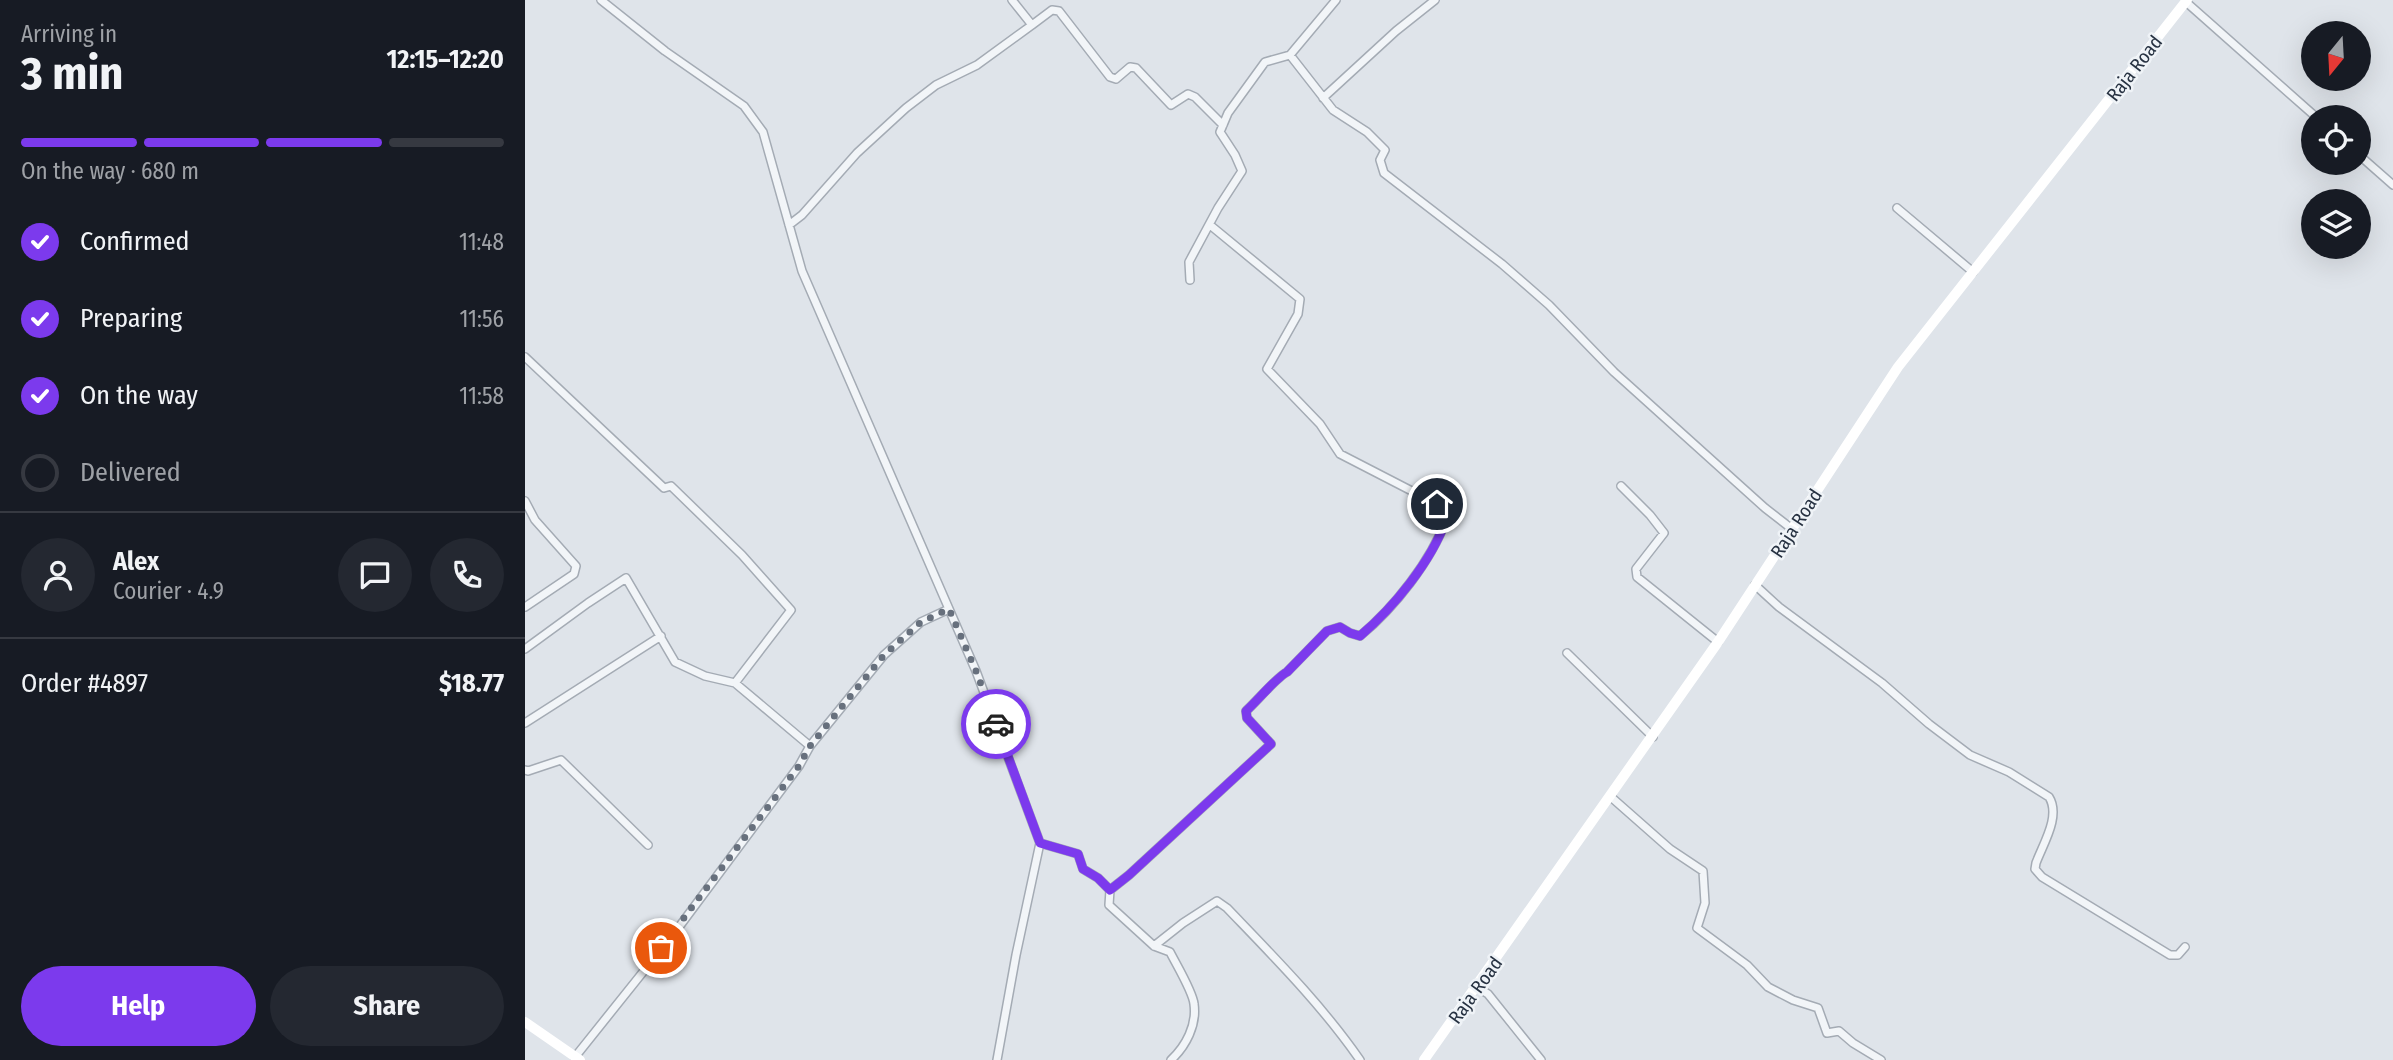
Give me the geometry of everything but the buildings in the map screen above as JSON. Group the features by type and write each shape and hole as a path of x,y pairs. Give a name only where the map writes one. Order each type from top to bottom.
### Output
{"street":[{"path":"601,0 665,51 744,106 763,132 802,271 976,671 1040,843 997,1060"},
{"path":"1012,0 1032,25"},
{"path":"1190,280 1189,261 1242,171 1220,132 1228,113 1265,62 1290,55 1336,0"},
{"path":"1323,98 1396,31 1435,0"},
{"path":"2187,1 2303,105"},
{"name":"Raja Road","path":"1424,1060 1718,642 1898,367 2187,1"},
{"path":"789,225 802,215 857,153 907,108 936,85 977,65 1052,10 1059,11 1110,77 1116,79 1130,67 1136,68 1171,104 1188,94 1195,97 1223,125"},
{"path":"1290,55 1333,110 1367,132 1385,150 1380,160 1384,173 1502,264 1614,372 1765,508 1792,529"},
{"path":"2371,166 2393,185"},
{"path":"1897,208 1973,272"},
{"path":"1171,1060 1180,1051 1192,1028 1195,1003 1170,952 1154,946 1109,905 1110,890 1271,744 1247,718 1246,711 1327,631 1340,627 1360,636 1373,625 1399,596 1438,541 1446,520 1437,504 1340,454 1320,424 1267,369 1298,314 1300,299 1210,225"},
{"path":"525,357 664,488 671,486 742,555 791,610 735,683"},
{"path":"1621,486 1664,533 1636,569 1637,577 1718,642"},
{"path":"525,501 535,520 576,566 574,574 525,607"},
{"path":"525,649 626,578 675,662 705,676 735,683 810,746"},
{"path":"1755,586 1779,607 1882,683 1970,755 2009,772 2049,797 2053,803 2054,814 2035,869 2042,877 2170,955 2178,955 2185,947"},
{"path":"525,1022 577,1058 679,927 799,766 810,746 884,655 921,622 949,609"},
{"path":"525,723 661,636"},
{"path":"1567,653 1653,737"},
{"path":"525,770 561,760 648,845"},
{"path":"1611,797 1670,849 1703,871 1705,903 1697,928 1747,965 1768,987 1793,1000 1818,1008 1827,1033 1839,1031 1881,1060"},
{"path":"1040,843 1078,854 1083,869 1098,878 1110,890"},
{"path":"1154,946 1217,901 1227,908 1300,984 1333,1021 1360,1060"},
{"path":"1477,986 1488,994 1541,1060"}],"way so far":[{"path":"661,948 799,766 810,746 884,655 921,622 949,609 996,724"}],"route":[{"path":"996,724 1040,843 1078,854 1083,869 1098,878 1110,890 1271,744 1247,718 1246,711 1279,676 1287,672 1327,631 1340,627 1360,636 1399,596 1438,541 1446,520 1437,504"}]}
